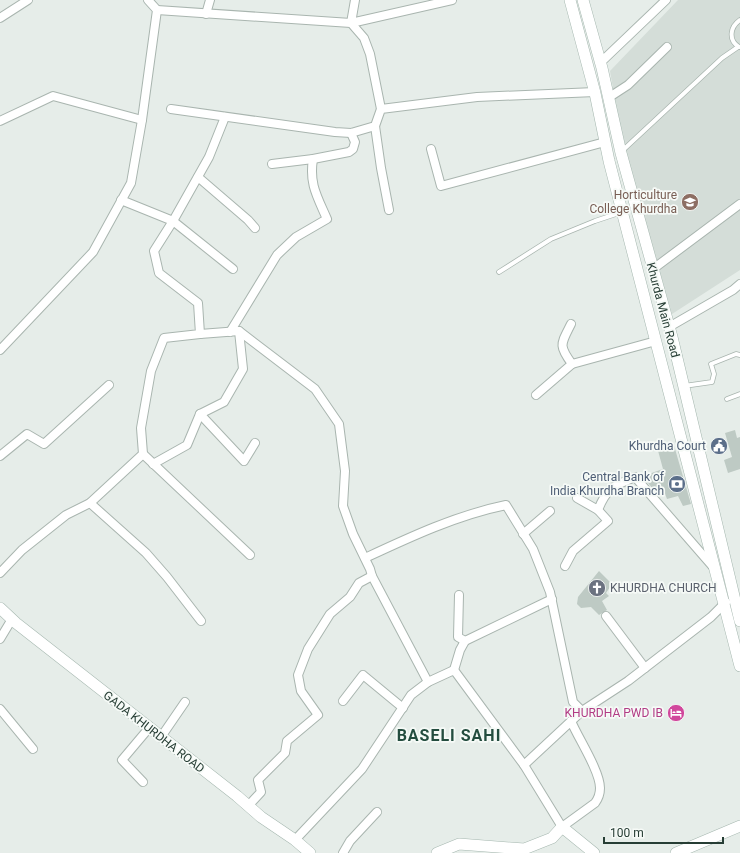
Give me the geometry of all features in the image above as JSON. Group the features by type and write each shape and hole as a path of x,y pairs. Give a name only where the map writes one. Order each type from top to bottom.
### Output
{"main road":[{"name":"Khurda Main Road","path":"570,0 595,92 605,142 622,212 740,666"},
{"name":"Khurda Main Road","path":"583,0 636,211 669,327 728,571 736,592 740,620"},
{"path":"580,38 592,34"},
{"path":"622,212 636,211"},
{"name":"GADA KHURDHA ROAD","path":"0,608 248,806 295,840 310,853"},
{"path":"676,853 740,826"},
{"path":"437,853 459,844 526,851 552,838 562,827 594,853"}],"street":[{"path":"0,18 28,0"},
{"path":"0,350 93,252 131,183 142,120 156,10 148,0"},
{"path":"206,14 210,0"},
{"path":"351,23 355,0"},
{"path":"156,10 351,23 452,0"},
{"path":"600,63 666,0"},
{"path":"351,23 364,38 370,54 381,109 375,126 389,210"},
{"path":"608,98 628,85 667,47"},
{"path":"381,109 477,97 595,92"},
{"path":"0,121 53,96 142,120"},
{"path":"172,109 312,130 351,133 375,126"},
{"path":"200,334 198,303 159,272 154,251 173,222 209,157 225,117"},
{"path":"272,164 313,159 349,152 353,149 355,142 351,133"},
{"path":"432,149 441,186 605,142"},
{"path":"230,332 277,255 296,237 327,219 314,190 311,173 313,159"},
{"path":"198,177 248,220 255,228"},
{"path":"121,200 173,222 233,269"},
{"path":"653,269 740,204"},
{"path":"669,327 733,290 740,284"},
{"path":"571,324 562,344 562,349 572,364"},
{"path":"154,464 187,445 200,414 224,402 243,369 240,331"},
{"path":"250,555 143,454 141,428 151,371 164,338 240,331 315,389 339,424 345,471 343,506 353,534 372,576 428,682"},
{"path":"536,395 572,364 656,341"},
{"path":"0,456 27,434 44,444 109,385"},
{"path":"200,414 244,461 255,443"},
{"path":"0,572 22,550 66,515 90,503 143,454"},
{"path":"598,510 602,499 614,486 635,476 715,570"},
{"path":"565,566 573,551 608,521 598,510 577,498"},
{"path":"90,503 146,553 168,577 201,621"},
{"path":"365,558 446,524 484,510 506,505 533,549 550,592 573,702 582,711"},
{"path":"524,534 550,511"},
{"path":"248,806 261,792 258,780 284,754 287,741 318,715 301,691 298,675 308,649 330,614 350,597 359,583 372,576"},
{"path":"524,765 582,711 628,681 711,617 736,592"},
{"path":"459,595 458,637 465,641"},
{"path":"295,840 362,769 411,695 428,682 454,670 460,650 465,641 552,599"},
{"path":"606,616 645,668"},
{"path":"0,638 12,619"},
{"path":"454,670 524,765 562,827 595,803 598,798 600,788 590,757 571,721"},
{"path":"343,702 363,675 403,708"},
{"path":"161,737 185,702"},
{"path":"0,709 33,749"},
{"path":"143,782 122,760 150,728"},
{"path":"343,853 350,841 377,812"}],"lane":[{"path":"621,153 722,58 739,47 734,43 731,33 732,28 740,20"},
{"path":"499,272 551,239 622,212"},
{"path":"683,386 712,382 714,374 711,364 736,354 740,355"},
{"path":"727,399 740,394"}],"shaded area":[{"name":"Horticulture College Khurdha","path":"678,0 740,0 740,270 672,314 621,135 610,71"}],"building":[{"path":"735,430 737,438 740,437 740,469 728,473 724,460 732,457 725,433"},
{"path":"673,442 691,504 683,506 678,496 667,499 664,491 656,493 645,479 648,480 646,475 663,469 657,447"},
{"name":"KHURDHA CHURCH","path":"599,571 612,584 606,593 609,596 602,601 607,610 599,615 591,607 581,608 577,604 578,597"}],"place":[{"name":"Horticulture College Khurdha","path":"690,202"},
{"name":"Khurdha Court","path":"719,446"},
{"name":"Central Bank of India Khurdha Branch","path":"677,484"},
{"name":"KHURDHA CHURCH","path":"597,588"},
{"name":"KHURDHA PWD IB","path":"676,713"}],"district":[{"name":"BASELI SAHI","path":"449,735"}]}
